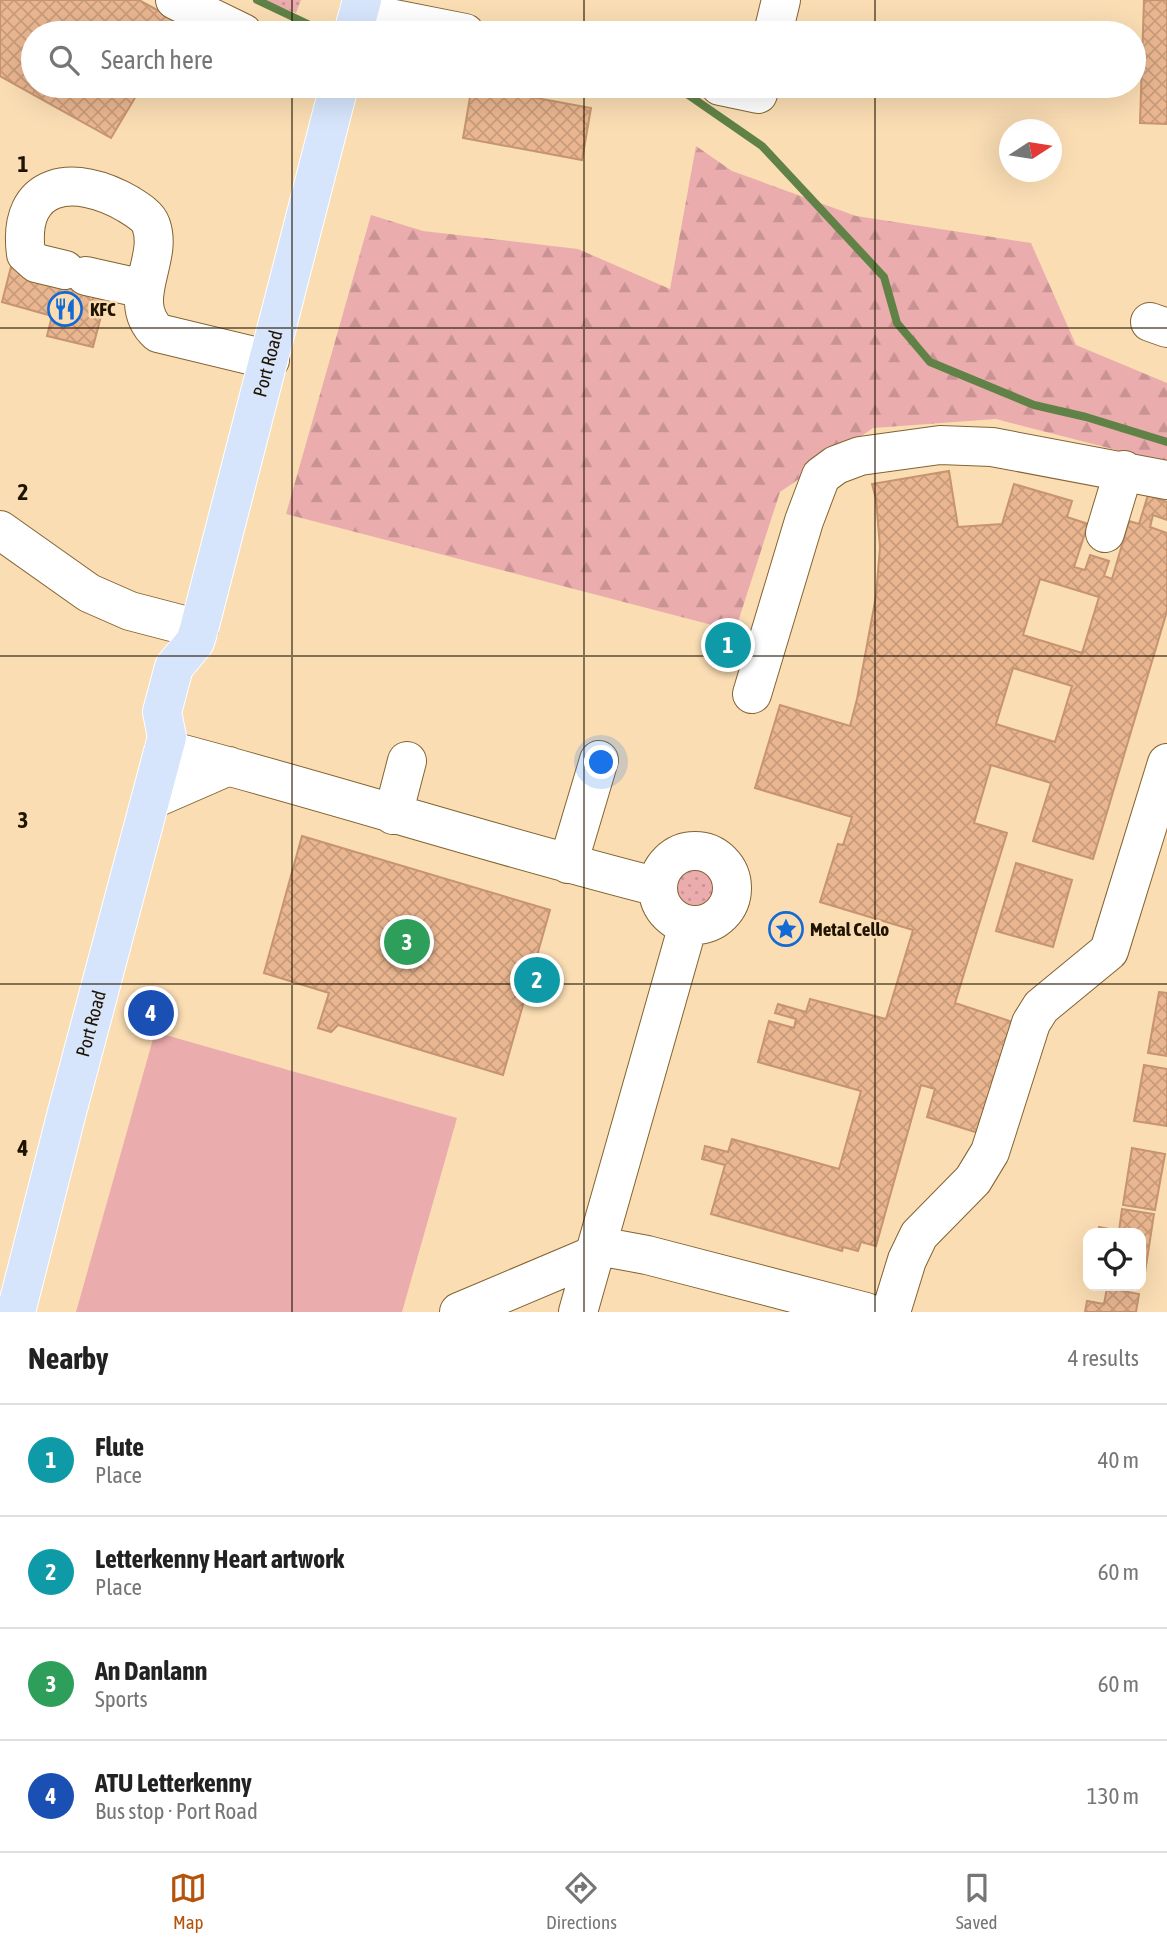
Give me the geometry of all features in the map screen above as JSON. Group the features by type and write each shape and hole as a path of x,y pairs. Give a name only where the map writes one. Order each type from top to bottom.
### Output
{"main road":[{"name":"Port Road","path":"13,1295 67,1112 166,743 187,719 200,673 197,636 336,98"}],"lane":[{"path":"175,0 218,21"},
{"path":"776,21 781,0"},
{"path":"358,15 394,21"},
{"path":"144,289 36,263 26,254 24,237 34,201 58,187 87,188 117,198 140,212 151,224 154,241 144,289 145,312 149,325 158,333 270,360"},
{"path":"752,694 804,521 821,476 836,465 860,456 940,445 992,447 1167,480"},
{"path":"1105,533 1124,470"},
{"path":"0,530 89,593 197,636"},
{"path":"166,743 229,766 393,815 658,887"},
{"path":"568,864 599,760"},
{"path":"393,815 407,761"},
{"path":"891,1312 907,1260 919,1236 973,1180 990,1152 1031,1023 1041,1007 1109,951 1167,763"},
{"path":"151,800 229,766"},
{"path":"696,851 709,853 726,867 733,887 725,911 708,923 688,925 667,913 662,905 658,887 660,875 669,861 685,852 696,851"},
{"path":"578,1312 688,925"},
{"path":"459,1312 596,1251 648,1255 866,1312"}],"green space":[{"path":"263,0 301,0 296,13"},
{"path":"696,146 732,171 856,216 1031,243 1076,345 1167,383 1167,463 996,419 873,428 780,492 735,631 286,514 371,215 423,231 578,249 670,289"},
{"path":"695,869 707,875 713,887 707,899 695,905 683,899 677,887 683,875"},
{"path":"155,1032 457,1118 402,1312 76,1312"}],"building":[{"path":"0,0 139,0 177,21 21,21 21,88 0,76"},
{"path":"1144,0 1167,0 1167,124 1140,123 1141,98 1146,98 1146,21 1143,21"},
{"path":"39,98 135,98 111,138"},
{"path":"470,98 537,98 591,108 582,160 463,138"},
{"name":"KFC","path":"12,263 109,285 93,347 47,336 52,316 2,302"},
{"path":"949,471 958,527 1002,524 1014,484 1072,501 1067,517 1088,524 1074,567 1085,570 1090,555 1109,561 1104,576 1112,579 1129,521 1139,524 1148,495 1167,502 1167,520 1153,515 1150,527 1167,533 1167,611 1093,859 1033,841 1051,783 991,765 974,823 1007,833 955,1003 1022,1025 988,1136 927,1117 935,1089 921,1085 876,1246 861,1242 858,1251 843,1247 842,1251 711,1214 725,1165 702,1159 705,1146 728,1152 732,1139 839,1169 861,1091 758,1062 769,1021 794,1028 796,1019 775,1013 778,1004 806,1012 810,999 886,1019 913,930 820,902 838,844 843,845 852,817 755,788 780,705 850,726 876,596 880,547 872,484","holes":["1040,579 1099,597 1082,653 1023,635","1013,668 1072,686 1055,742 996,724"]},
{"path":"302,836 550,910 503,1075 338,1025 331,1032 318,1028 329,993 264,973"},
{"path":"1016,863 1072,880 1053,947 996,931"},
{"path":"1159,992 1167,993 1167,1056 1148,1053"},
{"path":"1144,1065 1167,1069 1167,1126 1134,1121"},
{"path":"1132,1148 1165,1154 1155,1210 1123,1205"},
{"path":"1122,1209 1154,1214 1146,1266 1146,1228 1119,1228"},
{"path":"1106,1291 1139,1294 1136,1312 1085,1312 1087,1301 1104,1304"}],"waterway":[{"path":"257,0 301,21"},
{"path":"693,98 762,146 884,277 897,323 930,362 1034,405 1086,417 1167,442"}],"place":[{"name":"KFC","path":"65,309"},
{"name":"Flute","path":"728,645"},
{"name":"Metal Cello","path":"786,929"},
{"name":"An Danlann","path":"407,942"},
{"name":"Letterkenny Heart artwork","path":"537,980"},
{"name":"ATU Letterkenny","path":"151,1013"}]}
